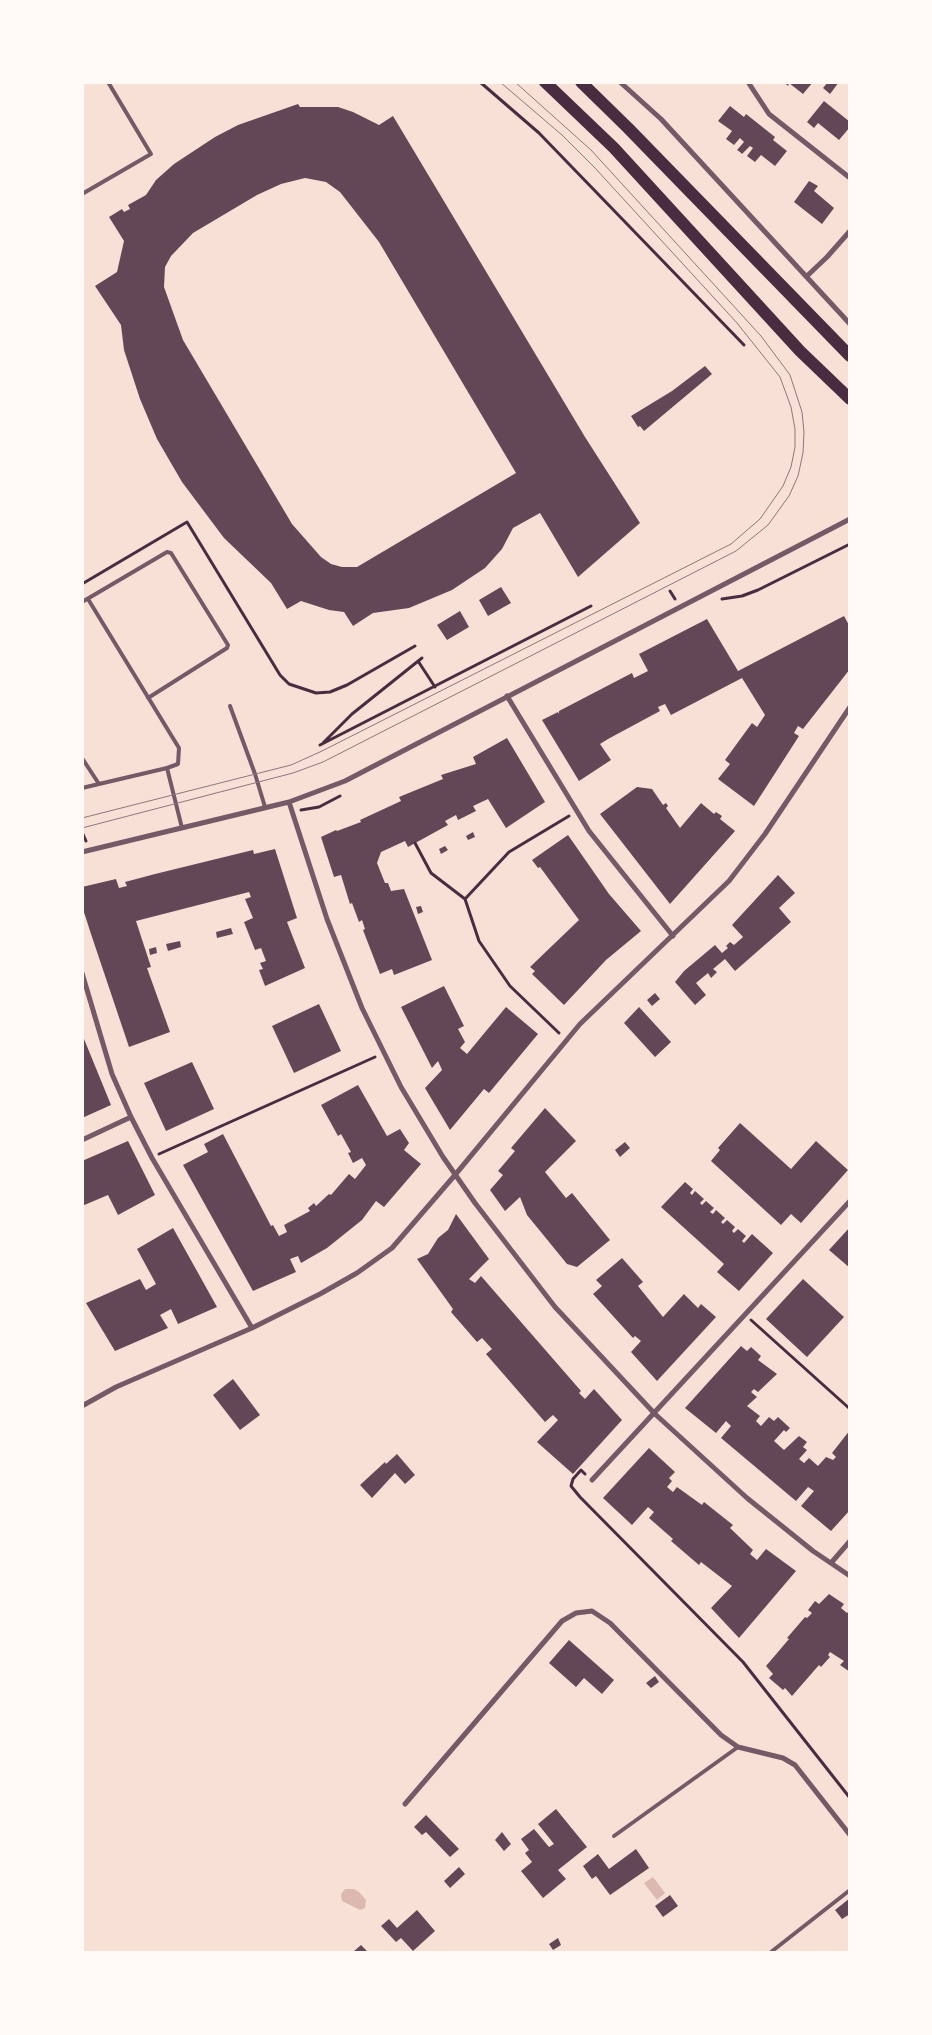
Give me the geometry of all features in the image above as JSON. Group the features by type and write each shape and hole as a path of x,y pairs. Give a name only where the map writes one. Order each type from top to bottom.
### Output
{"main road":[{"path":"545,82 614,148 794,344 850,399"},
{"path":"581,82 850,356"}],"street":[{"path":"620,82 661,119 850,324"},
{"path":"748,82 769,114 850,178"},
{"path":"807,276 850,230"},
{"path":"82,852 289,802 345,781 850,519"},
{"path":"507,696 589,832 673,936"},
{"path":"82,1406 116,1387 252,1328 320,1294 357,1273 392,1248 580,1024 729,881 765,834 850,707"},
{"path":"289,802 330,928 362,1008 401,1087 455,1175 531,1278 655,1414 748,1498 850,1576"},
{"path":"82,973 112,1074 131,1116 152,1158 252,1328"},
{"path":"82,1140 131,1116"},
{"path":"592,1480 850,1201"},
{"path":"831,1563 850,1541"},
{"path":"405,1804 562,1622 576,1614 592,1611 610,1623 721,1735 738,1747 783,1758 795,1765 850,1835"}],"lane":[{"path":"82,194 151,154 108,82"},
{"path":"82,602 167,552 171,553 228,645 227,648 148,698"},
{"path":"82,788 178,764 179,748 88,599"},
{"path":"230,706 265,807"},
{"path":"82,758 98,784"},
{"path":"168,768 182,828"},
{"path":"614,1836 738,1747"},
{"path":"771,1952 850,1890"}],"path":[{"path":"480,82 528,124 674,270 744,345"},
{"path":"82,584 188,522 280,675 289,684 316,694 330,692 347,685 415,646"},
{"path":"720,600 742,596 758,590 850,544"},
{"path":"422,658 352,714 320,745 591,606"},
{"path":"418,660 435,687"},
{"path":"464,899 509,852 577,811"},
{"path":"415,844 431,873 464,899 479,941 510,986 546,1023 567,1040"},
{"path":"152,1158 384,1052"},
{"path":"759,1327 850,1409"},
{"path":"592,1480 581,1470 573,1479 571,1486 614,1533 743,1662 850,1798"}],"shaded area":[{"path":"653,1877 665,1893 657,1900 644,1883"},
{"path":"345,1889 354,1889 359,1892 366,1900 365,1908 360,1910 342,1901 341,1894"}],"building":[{"path":"784,82 813,82 803,94 789,83 788,86"},
{"path":"828,82 839,82 830,94 823,88"},
{"path":"824,101 850,122 850,127 839,140 818,123 814,128 807,122"},
{"path":"298,104 300,107 338,107 379,125 393,116 585,437 640,523 578,577 540,513 513,528 502,549 485,568 452,590 409,608 373,613 353,626 344,612 329,610 301,601 287,609 271,583 224,538 182,482 157,439 140,399 124,350 121,325 95,286 117,272 124,241 109,217 122,209 124,212 130,209 128,205 146,195 156,180 174,164 215,137 238,125","holes":["305,178 326,182 340,192 379,242 516,473 357,567 342,567 331,564 321,557 292,524 183,340 164,287 165,267 171,256 193,233 257,195 281,184"]},
{"path":"730,106 744,117 746,114 775,137 773,140 787,151 775,166 761,155 755,162 747,156 753,148 750,146 742,154 737,150 744,142 740,138 734,145 726,139 732,131 718,121"},
{"path":"809,181 818,186 814,191 834,208 822,224 794,202"},
{"path":"705,366 712,374 644,431 640,426 638,427 631,416 672,391"},
{"path":"501,587 511,603 488,616 479,600"},
{"path":"460,611 469,627 447,640 437,625"},
{"path":"844,616 850,627 850,669 803,729 798,726 794,733 799,736 754,806 718,779 730,764 725,760 752,723 757,727 765,715 742,678 671,715 665,704 658,707 660,711 600,744 611,760 579,781 542,720 558,712 559,714 559,711 632,673 634,678 648,671 639,654 707,619 738,671"},
{"path":"507,738 545,802 506,828 488,799 473,806 476,811 458,820 456,815 445,821 448,825 408,847 405,841 381,852 377,863 385,883 388,883 391,891 404,889 432,960 394,975 392,969 380,974 363,930 365,929 362,920 359,922 352,903 350,904 341,875 334,877 321,837 361,822 360,820 401,801 399,797 443,779 441,775 476,764 473,757"},
{"path":"637,787 652,789 663,805 666,803 668,806 666,808 680,828 701,803 714,814 716,812 722,816 720,819 735,831 670,904 600,814"},
{"path":"473,832 475,837 468,840 466,836"},
{"path":"568,835 609,894 641,931 606,960 564,1005 532,974 535,971 530,967 579,920 540,867 538,868 532,860"},
{"path":"445,846 448,850 441,854 439,849"},
{"path":"275,849 297,918 287,922 305,968 265,986 259,970 263,969 260,963 266,961 261,948 255,950 244,922 253,918 245,899 251,897 249,892 136,921 151,967 147,968 170,1032 129,1047 82,906 82,887 116,879 119,888 127,886 125,882 155,874 253,850 254,854"},
{"path":"778,875 795,893 779,908 791,922 735,971 725,959 713,969 717,972 711,978 708,973 696,983 706,995 695,1005 675,982 684,971 715,945 722,953 728,948 726,946 730,942 734,945 743,937 732,925"},
{"path":"421,906 423,912 418,914 416,907"},
{"path":"231,928 233,934 217,938 216,932"},
{"path":"180,941 181,947 168,951 166,944"},
{"path":"156,947 157,953 150,955 149,949"},
{"path":"444,986 464,1026 458,1029 465,1042 460,1048 467,1054 506,1007 538,1034 489,1093 484,1089 450,1130 425,1088 442,1070 438,1061 432,1068 401,1007"},
{"path":"655,993 660,999 652,1006 647,1000"},
{"path":"319,1004 341,1051 294,1073 272,1026"},
{"path":"639,1007 671,1042 655,1057 624,1023"},
{"path":"82,1034 111,1105 82,1118"},
{"path":"192,1062 214,1109 166,1131 144,1083"},
{"path":"358,1085 387,1136 400,1129 409,1143 404,1150 421,1164 384,1207 376,1201 362,1220 327,1248 301,1263 298,1256 290,1259 296,1272 253,1291 183,1165 208,1152 204,1144 223,1134 271,1226 273,1225 279,1236 287,1232 284,1225 310,1211 308,1208 314,1203 316,1206 329,1194 331,1195 349,1174 355,1179 366,1165 362,1158 353,1163 348,1153 351,1152 341,1134 338,1136 321,1105"},
{"path":"545,1108 576,1141 545,1172 566,1198 572,1193 610,1240 577,1267 567,1264 527,1215 520,1197 505,1211 490,1190 503,1175 498,1171 515,1151 511,1148"},
{"path":"740,1123 791,1169 816,1141 848,1170 801,1223 791,1214 781,1225 711,1161 720,1150 718,1148"},
{"path":"128,1141 155,1195 118,1215 108,1195 82,1206 82,1161"},
{"path":"625,1142 630,1148 620,1157 615,1150"},
{"path":"685,1182 693,1189 690,1193 692,1195 695,1191 704,1199 700,1203 702,1205 706,1201 714,1208 710,1212 713,1214 716,1210 725,1218 721,1222 723,1224 727,1220 735,1227 732,1231 734,1233 738,1229 746,1236 742,1241 744,1243 752,1234 773,1253 739,1291 717,1272 724,1264 661,1207"},
{"path":"456,1214 489,1259 469,1279 475,1283 481,1276 581,1391 579,1393 585,1399 594,1389 622,1420 573,1474 537,1442 558,1420 553,1415 545,1422 486,1354 492,1349 482,1338 477,1342 451,1312 453,1309 417,1259 428,1254 438,1238 448,1230"},
{"path":"850,1227 850,1268 829,1250"},
{"path":"173,1228 217,1307 178,1324 171,1309 160,1315 168,1328 115,1351 86,1303 140,1279 146,1290 156,1284 137,1249"},
{"path":"622,1258 643,1282 638,1286 663,1317 684,1294 698,1308 701,1304 716,1317 657,1381 631,1352 641,1341 635,1336 633,1338 593,1294 602,1286 596,1280"},
{"path":"803,1279 844,1317 807,1357 766,1319"},
{"path":"741,1346 747,1351 751,1347 761,1356 758,1360 777,1374 758,1392 754,1389 751,1392 757,1397 747,1406 760,1416 756,1421 761,1426 769,1417 774,1421 778,1417 790,1428 786,1432 784,1430 774,1441 784,1450 799,1436 807,1442 803,1447 807,1450 799,1459 804,1463 809,1458 818,1466 826,1457 833,1460 836,1457 832,1453 850,1430 850,1510 831,1531 801,1506 814,1491 808,1487 796,1501 721,1438 731,1426 726,1421 716,1433 685,1408"},
{"path":"233,1379 260,1415 240,1430 213,1395"},
{"path":"649,1448 675,1472 669,1478 672,1481 667,1487 673,1492 677,1487 702,1505 704,1502 733,1525 730,1528 753,1550 750,1554 757,1560 766,1549 796,1571 739,1638 711,1608 732,1586 701,1562 699,1565 671,1541 673,1539 649,1518 654,1512 648,1507 632,1525 603,1498"},
{"path":"397,1454 415,1475 405,1484 395,1473 372,1498 360,1485 385,1462 386,1464"},
{"path":"829,1594 844,1604 841,1608 847,1613 850,1610 850,1672 840,1665 844,1661 830,1652 828,1655 830,1657 821,1667 819,1665 792,1696 785,1688 783,1690 769,1678 773,1674 766,1666 805,1617 807,1618 812,1613 808,1610 815,1601 819,1604"},
{"path":"569,1640 614,1680 602,1694 584,1678 576,1687 549,1663"},
{"path":"655,1676 659,1682 651,1688 646,1683"},
{"path":"556,1809 587,1847 558,1870 566,1879 543,1898 521,1871 532,1862 525,1853 529,1850 521,1839 534,1829 549,1847 554,1844 538,1824"},
{"path":"426,1815 459,1849 450,1857 426,1832 422,1835 414,1827"},
{"path":"502,1832 511,1844 504,1851 495,1840"},
{"path":"636,1849 649,1868 610,1895 596,1876 592,1879 583,1866 598,1854 609,1869"},
{"path":"459,1867 465,1874 450,1888 444,1881"},
{"path":"670,1895 678,1906 663,1917 655,1906"},
{"path":"850,1898 850,1914 842,1919 835,1910"},
{"path":"417,1910 435,1931 413,1951 401,1938 396,1942 381,1926 389,1919 397,1928"},
{"path":"558,1938 561,1945 553,1950 549,1944"},
{"path":"361,1945 368,1952 353,1952"}],"tram line":[{"path":"82,818 291,765 322,751 731,544 760,519 783,486 791,467 795,447 795,429 791,407 780,377 737,323 595,168 562,135 500,82"},
{"path":"82,828 293,773 323,762 736,551 768,525 789,496 798,476 803,453 804,432 802,412 790,375 761,336 591,150 515,82"}]}
